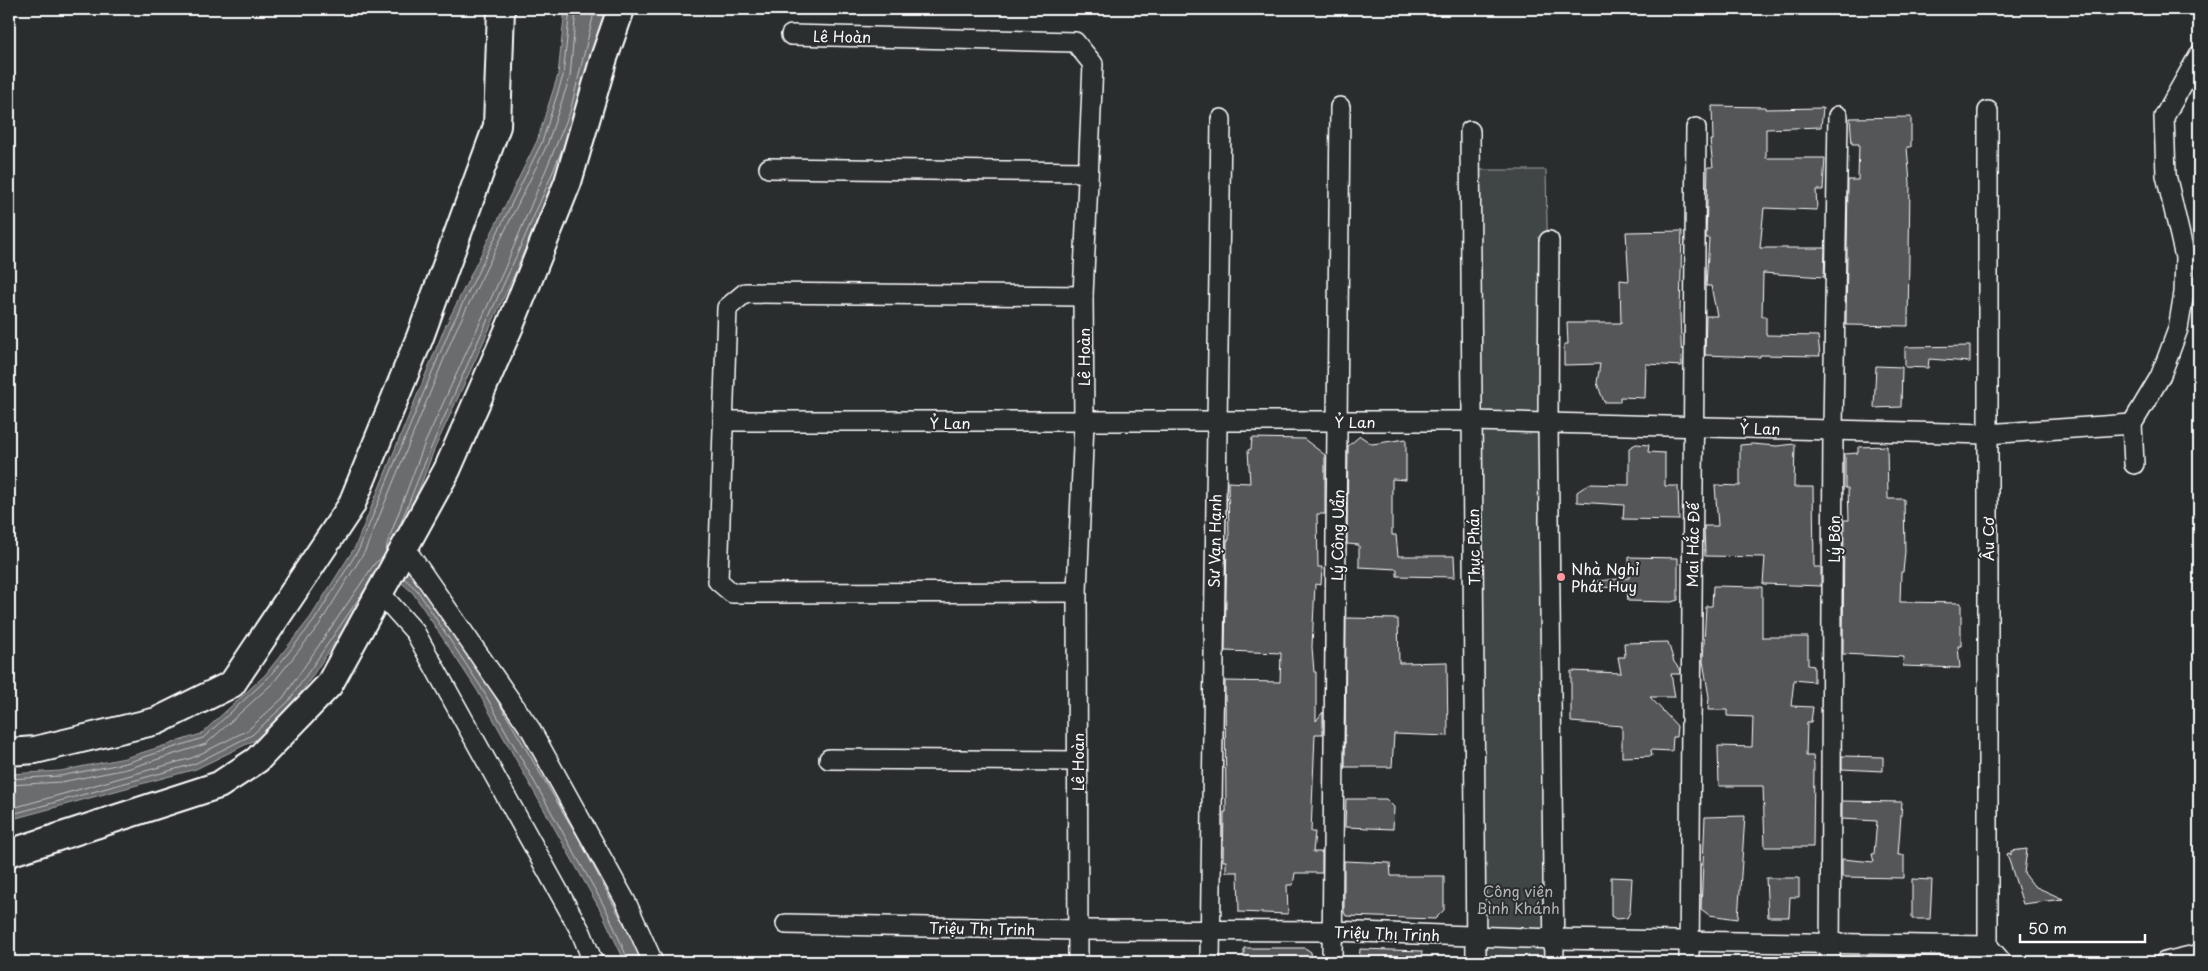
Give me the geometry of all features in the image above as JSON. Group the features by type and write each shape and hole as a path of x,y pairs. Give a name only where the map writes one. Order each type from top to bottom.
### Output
{"street":[{"path":"9,752 35,750 157,721 232,684 351,506 420,337 497,126 501,9"},
{"path":"9,852 219,785 257,760 329,684 448,470 518,308 568,182 620,9"},
{"name":"Lê Hoàn","path":"791,35 1075,42 1093,64 1083,296 1084,422 1077,592 1078,962"},
{"path":"2134,464 2132,424 2160,377 2178,329 2184,294 2185,257 2166,175 2163,125 2166,110 2199,55"},
{"name":"Lý Công Uẩn","path":"1332,962 1340,108"},
{"name":"Âu Cơ","path":"1988,111 1988,946"},
{"name":"Lý Bôn","path":"1830,953 1833,429 1838,116"},
{"name":"Sư Vạn Hạnh","path":"1210,962 1221,119"},
{"name":"Mai Hắc Đế","path":"1689,962 1696,128"},
{"name":"Thục Phán","path":"1470,131 1476,962"},
{"path":"769,168 1087,172"},
{"path":"1549,241 1548,424 1554,962"},
{"path":"1077,592 732,594 718,581 727,308 745,294 1083,296"},
{"name":"Ỷ Lan","path":"723,421 1472,421 1987,434 2132,424"},
{"path":"404,549 531,730 626,902 653,962"},
{"path":"384,587 415,632 581,932 593,962"},
{"path":"829,759 1077,761"},
{"name":"Triệu Thị Trinh","path":"786,924 1078,930 1332,931 1555,939 1689,940 1830,953 1988,946"},
{"path":"1988,946 2002,962"},
{"path":"2165,962 2199,954"}],"green space":[{"name":"Công viên Bình Khánh","path":"1472,170 1546,170 1561,962 1475,962"}],"water":[{"path":"565,9 607,9 581,115 514,275 434,450 397,548 456,624 552,782 647,962 625,962 602,913 477,690 413,593 385,568 292,706 255,740 196,769 9,820 9,774 60,771 125,758 201,734 265,675 310,618 355,547 445,327 537,141 558,75"}],"building":[{"path":"1712,106 1765,107 1765,109 1823,108 1821,127 1766,129 1766,158 1825,158 1823,190 1816,190 1817,210 1764,208 1760,248 1825,248 1824,277 1763,273 1762,316 1766,316 1766,335 1818,336 1820,356 1760,355 1760,357 1705,355 1706,316 1717,316 1711,286 1706,286 1709,238 1706,238 1708,167 1713,167 1710,140 1713,140"},
{"path":"1911,117 1911,147 1907,147 1910,183 1908,326 1846,325 1848,180 1858,180 1859,144 1852,144 1850,118"},
{"path":"1682,231 1680,313 1682,366 1646,364 1645,398 1620,397 1620,402 1604,402 1597,383 1600,364 1564,365 1564,344 1568,344 1567,323 1621,323 1620,280 1629,281 1626,232"},
{"path":"1970,346 1970,362 1929,359 1928,368 1905,367 1905,347"},
{"path":"1876,366 1902,367 1901,407 1874,408"},
{"path":"1360,436 1372,444 1406,439 1406,480 1392,479 1392,535 1396,535 1398,556 1454,556 1455,577 1397,576 1397,569 1359,567 1359,545 1347,544 1348,446"},
{"path":"1252,438 1304,439 1325,455 1325,514 1317,514 1318,567 1322,567 1321,585 1315,584 1312,647 1314,672 1316,672 1316,721 1323,712 1323,734 1315,734 1311,832 1315,832 1313,852 1322,852 1322,873 1295,873 1293,885 1287,885 1288,914 1239,912 1238,872 1226,872 1226,861 1223,861 1224,812 1226,812 1225,681 1280,682 1281,653 1225,651 1227,540 1229,540 1228,482 1250,483 1248,450 1251,449"},
{"path":"1636,444 1649,445 1648,452 1665,453 1665,486 1678,486 1679,520 1623,519 1624,505 1577,502 1577,492 1589,484 1629,485 1629,448"},
{"path":"1795,444 1794,487 1813,487 1814,567 1821,567 1821,586 1763,584 1765,557 1705,556 1704,526 1718,526 1715,485 1740,486 1740,445 1777,446"},
{"path":"1887,446 1888,499 1904,499 1905,552 1903,572 1901,572 1900,602 1961,603 1961,646 1958,646 1960,668 1903,666 1904,657 1843,654 1844,520 1849,520 1848,488 1845,488 1845,454 1858,453 1858,447"},
{"path":"1629,557 1678,558 1678,600 1671,602 1628,601 1627,590 1597,586 1597,581 1629,578"},
{"path":"1713,586 1762,587 1762,637 1808,637 1808,665 1814,666 1814,682 1794,680 1791,706 1813,707 1811,722 1807,722 1806,756 1813,756 1814,765 1813,847 1765,847 1763,786 1719,786 1718,746 1752,747 1753,717 1727,716 1727,710 1708,710 1709,697 1703,661 1706,606 1712,606"},
{"path":"1346,618 1398,619 1399,663 1447,662 1448,736 1394,734 1392,767 1345,767"},
{"path":"1668,642 1674,662 1680,670 1680,674 1671,674 1675,697 1650,697 1677,726 1676,737 1673,737 1672,751 1651,750 1652,756 1622,757 1622,726 1571,722 1571,671 1621,673 1618,657 1625,657 1624,643"},
{"path":"1842,756 1883,757 1883,771 1842,769"},
{"path":"1346,799 1386,799 1394,807 1393,829 1345,827"},
{"path":"1842,801 1902,802 1898,855 1904,855 1904,878 1842,877 1842,859 1874,862 1872,854 1874,854 1877,821 1842,819"},
{"path":"1745,816 1738,919 1709,915 1701,909 1705,817"},
{"path":"2027,849 2024,873 2034,886 2063,899 2023,904 2007,854 2011,855 2011,851"},
{"path":"1344,861 1390,863 1391,876 1444,876 1444,910 1435,919 1346,916 1344,912"},
{"path":"1611,877 1632,878 1630,912 1627,918 1616,919 1611,916"},
{"path":"1766,878 1799,878 1799,897 1790,897 1789,917 1768,917"},
{"path":"1912,879 1932,880 1930,919 1912,919"},
{"path":"1244,948 1305,948 1311,952 1312,962 1244,962"},
{"path":"1360,949 1422,951 1421,962 1359,962"}],"place":[{"name":"Nhà Nghỉ Phát Huy","path":"1561,577"}]}
